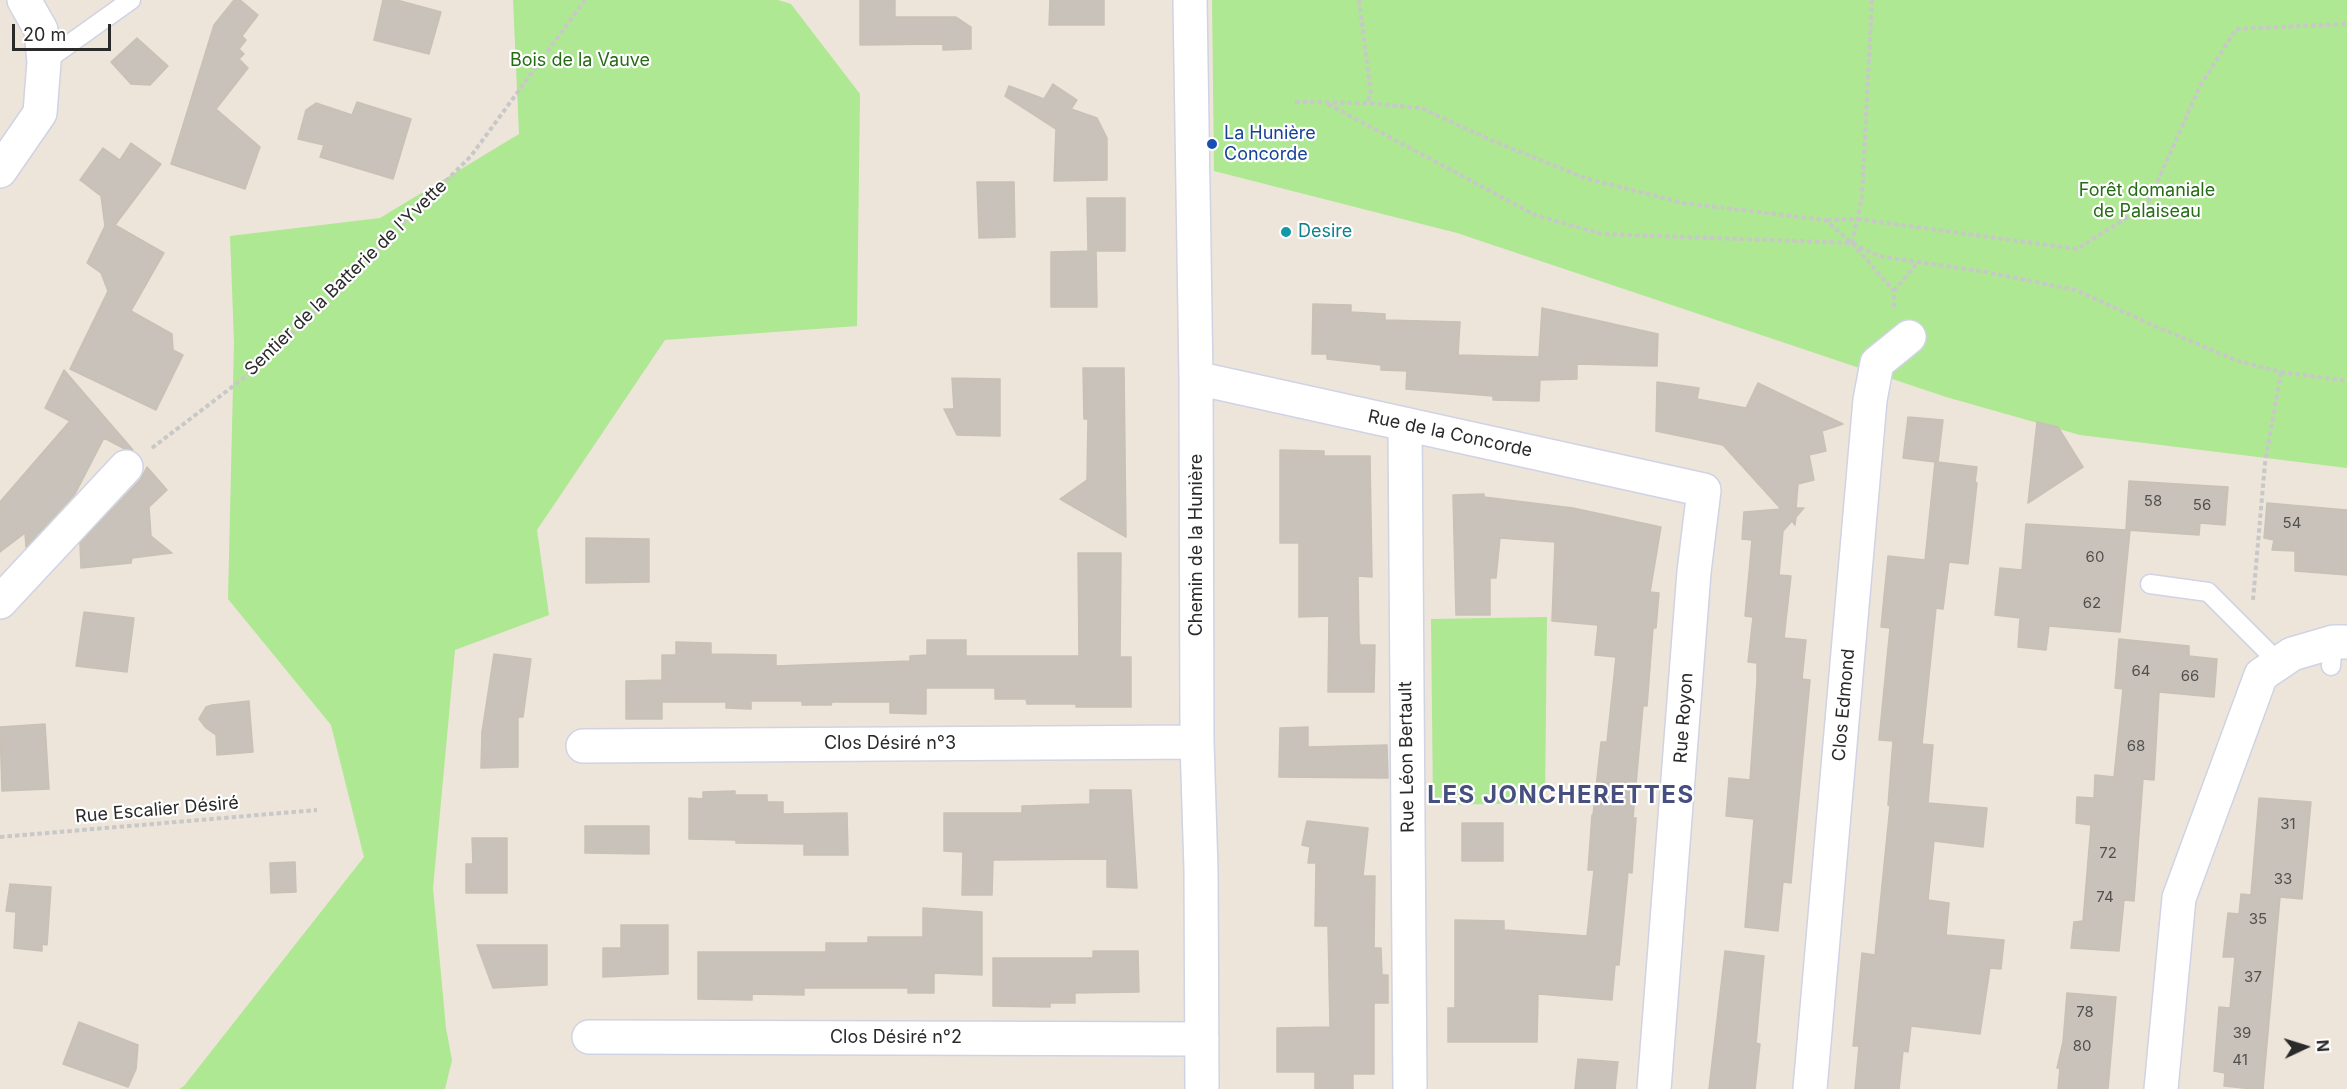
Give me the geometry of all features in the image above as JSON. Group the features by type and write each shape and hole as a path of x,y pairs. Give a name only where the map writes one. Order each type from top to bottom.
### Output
{"street":[{"path":"0,171 40,113 44,62 41,30 24,0"},
{"name":"Chemin de la Hunière","path":"1190,0 1196,378 1197,742 1201,870 1202,1089"},
{"name":"Clos Edmond","path":"1810,1089 1870,400 1877,363 1909,338"},
{"name":"Rue de la Concorde","path":"1196,378 1704,490"},
{"name":"Rue Léon Bertault","path":"1405,424 1410,1089"},
{"path":"0,602 126,467"},
{"name":"Rue Royon","path":"1654,1089 1694,572 1704,490"},
{"path":"2161,1089 2179,898 2261,675 2292,654 2337,650"},
{"name":"Clos Désiré n°3","path":"583,746 1197,742"},
{"name":"Clos Désiré n°2","path":"589,1037 1202,1039"}],"lane":[{"path":"44,62 131,0"},
{"path":"2150,584 2208,592 2279,663"}],"path":[{"name":"Sentier de la Batterie de l'Yvette","path":"126,467 261,365 471,156 585,0"},
{"path":"1359,0 1371,95 1367,103"},
{"path":"1852,243 1862,197 1872,0"},
{"path":"1295,102 1367,103 1421,108 1493,141 1585,178 1683,203 1825,220 1857,219 2077,249 2147,205 2200,86 2236,28 2347,24"},
{"path":"1326,103 1535,215 1602,234 1852,243 1878,256 1986,272 2076,290 2238,362 2281,372 2347,381"},
{"path":"1825,220 1852,243 1894,291"},
{"path":"1909,338 1893,320 1894,291 1917,263"},
{"path":"2255,639 2251,616 2265,464 2281,372"},
{"name":"Rue Escalier Désiré","path":"0,837 317,810"}],"green space":[{"name":"Bois de la Vauve","path":"513,0 778,0 791,4 860,94 857,326 665,340 537,530 549,615 455,650 433,888 446,1028 452,1060 445,1089 179,1089 184,1086 364,857 331,725 228,599 234,342 230,236 380,218 519,134"},
{"name":"Forêt domaniale de Palaiseau","path":"1212,0 2347,0 2347,468 2080,435 1946,397 1457,233 1214,171"},
{"path":"1547,617 1545,803 1433,805 1431,619"}],"building":[{"path":"234,0 240,0 258,15 242,36 246,40 239,49 244,54 239,59 248,68 216,109 260,147 245,189 171,164 214,25"},
{"path":"383,0 397,0 441,12 429,54 374,40"},
{"path":"860,0 895,0 895,17 956,17 971,27 971,49 943,50 943,44 860,45"},
{"path":"1050,0 1104,0 1104,25 1049,25"},
{"path":"137,38 168,66 150,85 131,84 111,62"},
{"path":"1053,84 1077,100 1071,109 1097,118 1107,138 1107,180 1054,181 1056,129 1005,96 1009,86 1044,99"},
{"path":"357,102 411,119 393,179 320,157 324,145 298,139 306,110 316,103 352,115"},
{"path":"131,143 161,164 115,225 164,253 131,311 172,334 173,350 183,355 156,410 70,369 108,291 101,273 87,263 105,226 101,196 80,180 103,148 120,160"},
{"path":"977,182 1014,182 1015,237 979,238"},
{"path":"1087,198 1125,198 1125,251 1088,251"},
{"path":"1096,251 1097,307 1051,307 1051,252"},
{"path":"1313,304 1351,305 1351,312 1385,314 1385,320 1460,322 1458,355 1539,357 1542,308 1658,334 1657,366 1577,364 1577,379 1540,380 1539,401 1493,400 1493,396 1406,389 1407,371 1381,370 1381,365 1327,359 1327,354 1312,354"},
{"path":"1083,368 1124,368 1126,537 1060,499 1087,480 1088,419 1084,419"},
{"path":"64,370 133,450 125,449 104,438 75,494 26,547 25,533 0,552 0,502 70,421 45,408"},
{"path":"952,378 1000,379 1000,436 957,435 944,409 954,409"},
{"path":"1657,382 1699,388 1697,399 1746,408 1758,383 1843,424 1822,431 1826,451 1809,455 1814,480 1798,484 1796,508 1804,508 1796,517 1795,525 1792,521 1783,531 1779,575 1791,576 1784,638 1806,640 1802,679 1810,680 1791,883 1783,882 1778,931 1745,927 1754,819 1726,816 1729,778 1750,780 1757,681 1757,663 1748,662 1753,617 1745,616 1752,540 1742,539 1744,512 1781,509 1723,445 1656,431"},
{"path":"1908,417 1943,420 1938,462 1977,467 1968,564 1949,562 1943,609 1936,608 1922,744 1933,745 1928,803 1987,808 1983,847 1934,841 1928,900 1949,903 1946,935 2004,940 2001,969 1990,968 1980,1034 1911,1026 1908,1052 1903,1051 1899,1089 1855,1089 1859,1046 1853,1046 1862,953 1875,955 1890,806 1888,805 1893,741 1879,740 1890,628 1881,627 1888,556 1925,560 1935,462 1903,458"},
{"path":"2037,422 2058,427 2083,467 2028,503"},
{"path":"1280,450 1324,451 1324,456 1370,456 1372,577 1358,576 1359,638 1360,645 1375,645 1374,692 1328,692 1329,616 1299,617 1299,543 1280,543"},
{"path":"147,467 167,490 149,507 151,536 172,553 132,558 131,563 81,568 80,543 140,480"},
{"path":"2129,481 2228,487 2225,525 2200,523 2199,535 2130,530 2120,632 2049,626 2046,650 2018,647 2020,618 1995,615 2000,568 2022,570 2026,524 2126,530"},
{"path":"1484,494 1484,497 1573,508 1661,527 1650,592 1659,593 1656,628 1653,628 1647,706 1643,706 1633,818 1636,818 1632,873 1628,872 1619,965 1615,965 1612,1000 1538,994 1537,1042 1448,1042 1448,1008 1455,1008 1455,920 1504,921 1504,930 1587,936 1594,870 1588,870 1592,815 1601,742 1607,742 1616,657 1595,655 1598,625 1552,621 1555,542 1500,538 1496,578 1490,578 1490,615 1456,615 1453,495"},
{"path":"2267,503 2347,510 2347,575 2295,571 2295,551 2272,550 2274,540 2264,538"},
{"path":"586,538 649,539 649,582 586,583"},
{"path":"1078,553 1121,553 1120,657 1131,657 1131,707 1027,704 1026,699 995,699 995,688 926,688 926,714 890,713 890,702 832,702 831,705 802,705 802,701 751,701 751,709 726,708 726,702 662,702 662,719 626,719 626,681 662,680 662,655 676,655 676,642 711,643 711,654 776,655 776,666 910,661 910,656 927,655 927,640 966,640 966,656 1079,656"},
{"path":"84,612 134,618 127,672 76,666"},
{"path":"2119,639 2189,646 2189,656 2217,659 2214,697 2159,692 2154,780 2143,779 2134,901 2124,900 2119,951 2071,948 2074,922 2083,921 2091,825 2076,823 2077,797 2094,798 2095,775 2114,777 2123,689 2115,688"},
{"path":"494,654 531,659 523,717 518,717 518,767 481,768 482,732"},
{"path":"249,701 253,752 217,755 216,735 199,719 206,707"},
{"path":"45,724 49,789 2,791 0,727"},
{"path":"1308,727 1308,747 1387,745 1388,778 1279,777 1280,728"},
{"path":"1090,790 1131,790 1137,888 1107,887 1107,859 993,860 992,895 962,895 963,852 944,851 944,813 1022,813 1022,806 1090,804"},
{"path":"735,791 735,795 767,795 767,802 783,802 783,814 847,813 848,855 804,855 804,844 736,843 736,840 689,839 689,798 703,799 703,792"},
{"path":"2259,798 2311,802 2302,899 2280,897 2263,1089 2253,1089 2224,1086 2225,1073 2214,1071 2219,1007 2230,1008 2235,957 2223,957 2228,913 2239,914 2241,894 2251,895"},
{"path":"1307,821 1368,828 1363,876 1375,876 1374,948 1381,948 1382,975 1388,975 1388,1003 1374,1003 1374,1074 1353,1074 1353,1089 1315,1089 1315,1072 1277,1072 1277,1028 1330,1027 1328,926 1315,926 1316,863 1308,863 1310,847 1302,845"},
{"path":"1462,823 1503,823 1503,861 1462,861"},
{"path":"585,826 649,826 649,854 585,853"},
{"path":"472,838 507,838 507,893 466,893 466,864 473,864"},
{"path":"295,862 296,892 271,893 270,863"},
{"path":"10,884 51,887 47,945 42,944 42,951 14,948 16,912 6,911"},
{"path":"923,908 982,912 982,975 934,973 934,993 908,993 908,988 804,988 804,995 752,994 752,1000 698,999 698,952 826,952 826,943 868,943 868,937 923,937"},
{"path":"621,925 668,925 668,974 603,977 603,948 621,948"},
{"path":"477,945 547,945 547,985 493,988"},
{"path":"1093,951 1138,951 1139,992 1075,993 1075,1003 1050,1003 1050,1007 993,1006 993,958 1093,958"},
{"path":"1725,951 1764,956 1756,1043 1760,1044 1755,1089 1709,1089"},
{"path":"2067,993 2116,997 2108,1089 2058,1089 2060,1068 2057,1068 2063,1042"},
{"path":"79,1022 138,1045 136,1069 128,1087 63,1064"},
{"path":"1578,1059 1618,1062 1615,1089 1575,1089"}],"place":[{"name":"La Hunière Concorde","path":"1212,144"},
{"name":"Desire","path":"1286,232"}],"district":[{"name":"LES JONCHERETTES","path":"1561,796"}]}
